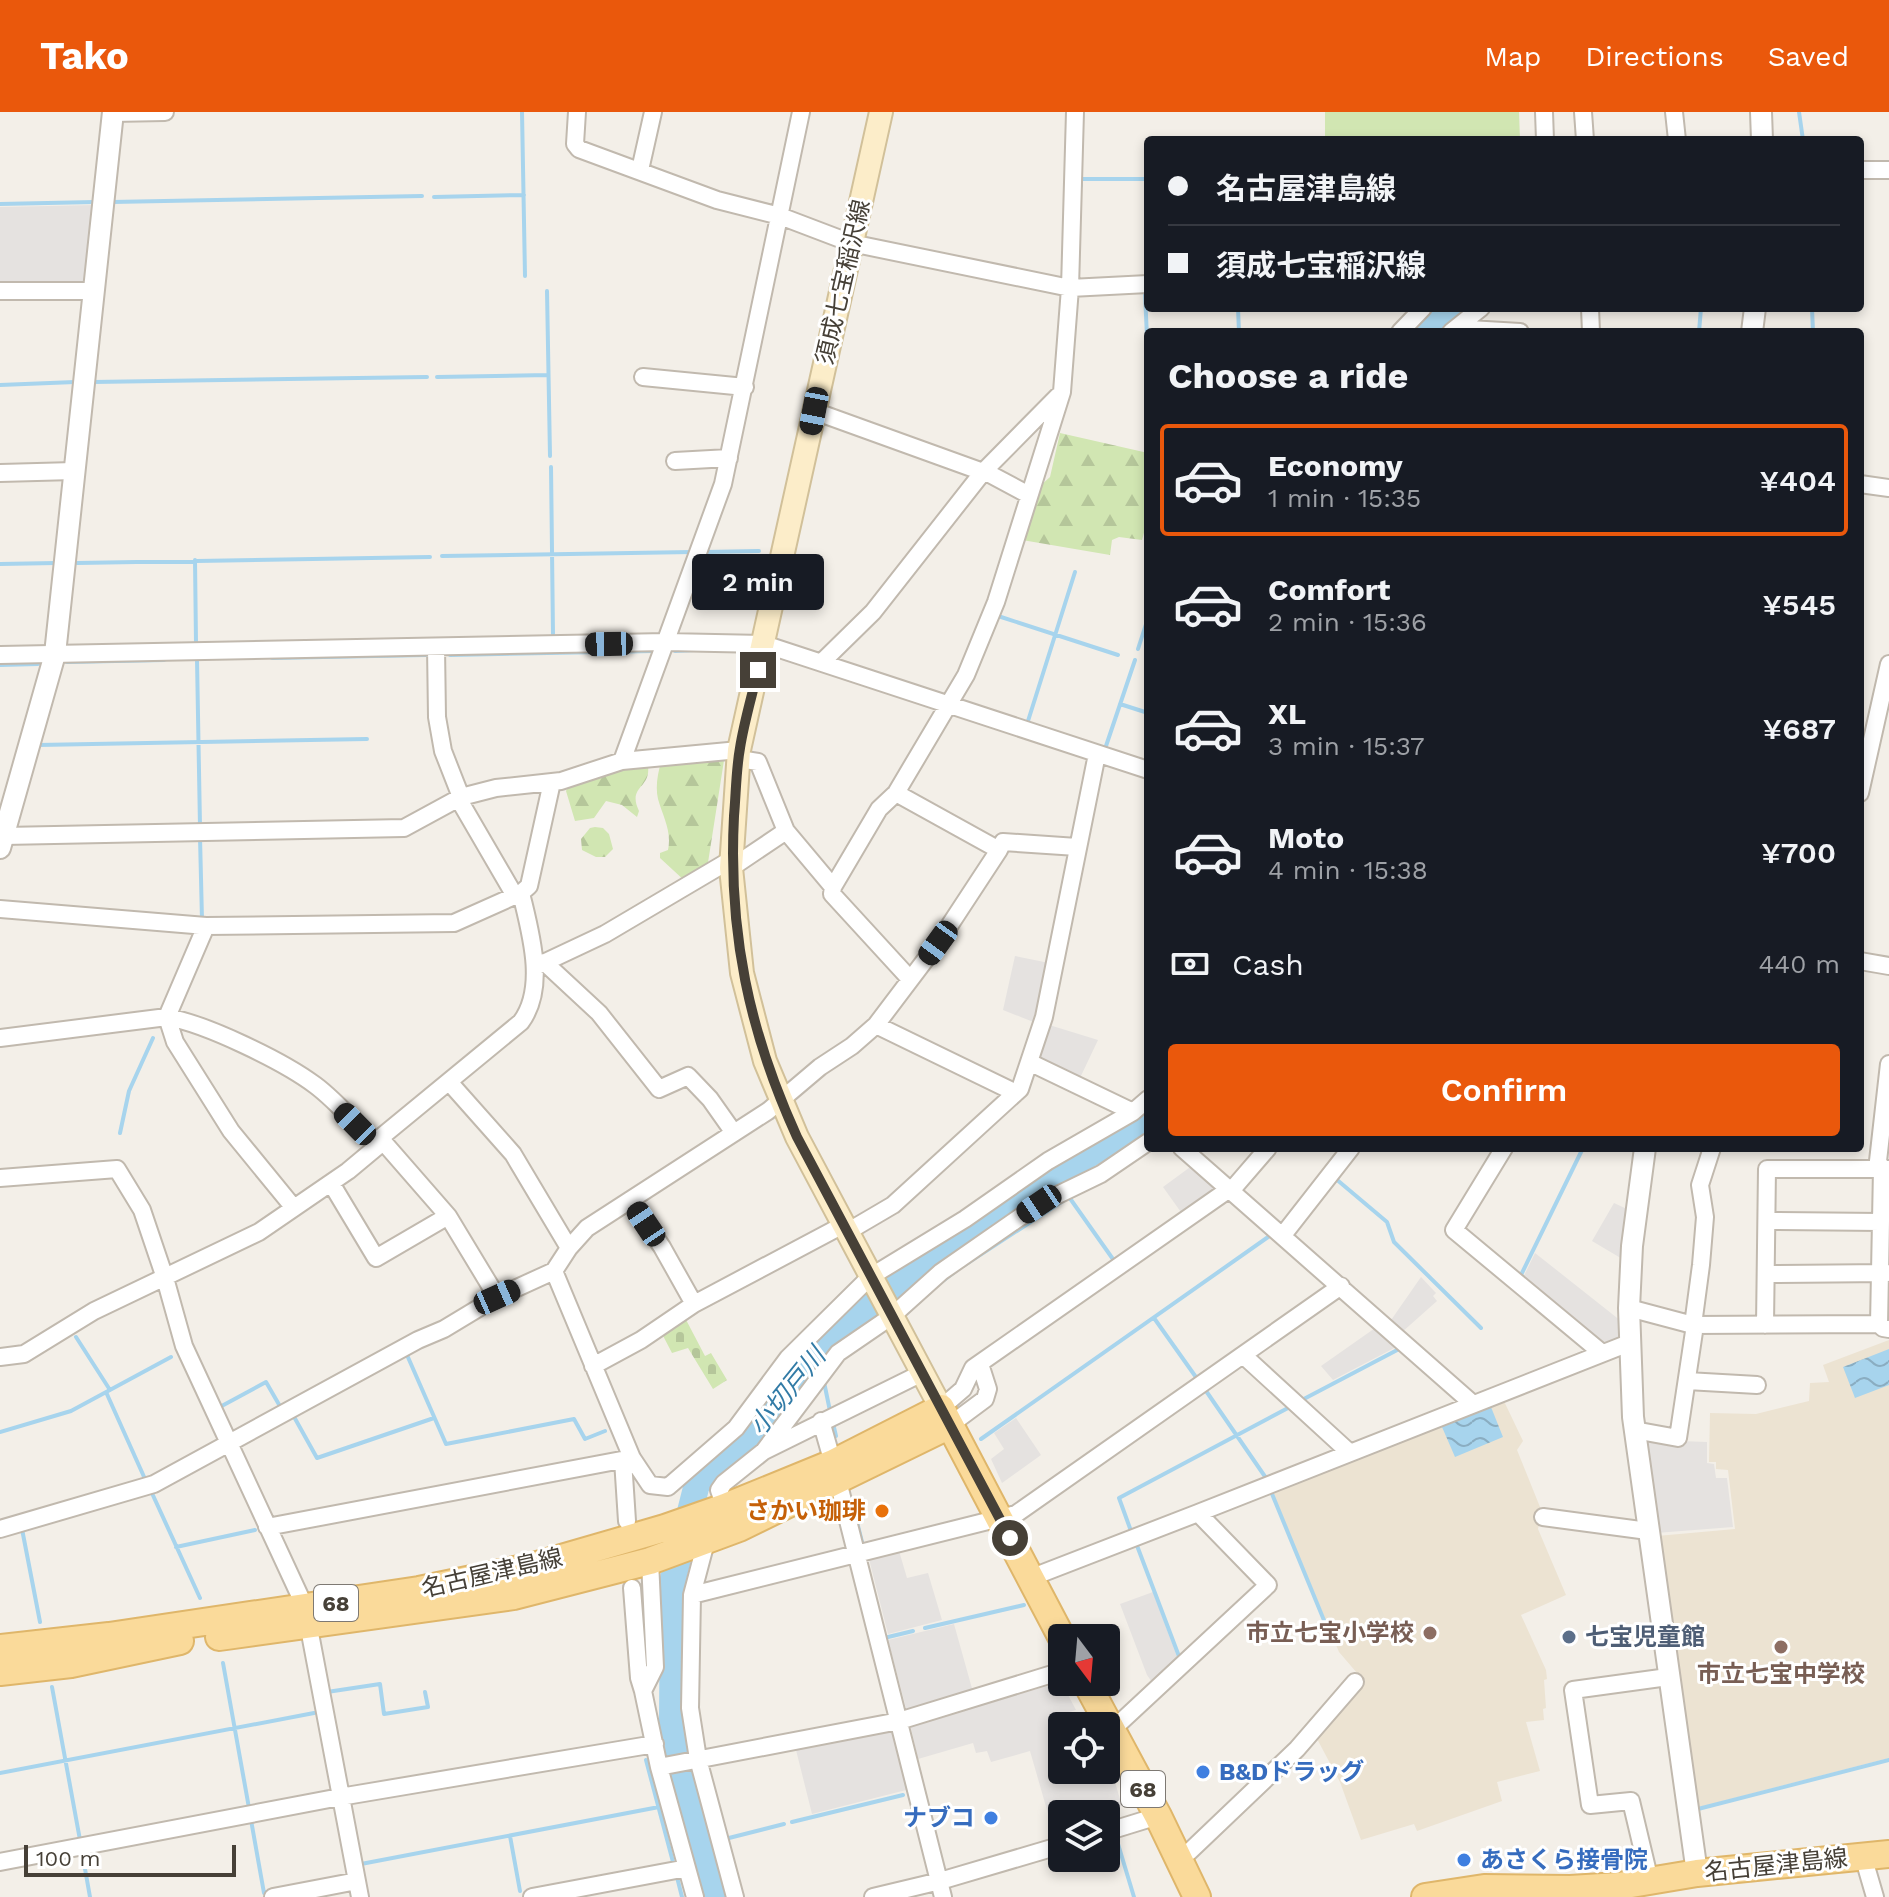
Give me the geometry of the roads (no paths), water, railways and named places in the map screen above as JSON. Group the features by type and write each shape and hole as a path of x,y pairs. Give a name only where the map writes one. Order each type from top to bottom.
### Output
{"main road":[{"name":"須成七宝稲沢線","path":"881,112 739,754 732,863 742,973 765,1061 780,1101 945,1416"},
{"path":"945,1416 1055,1624"},
{"name":"名古屋津島線","path":"0,1648 514,1596 655,1559 703,1543 945,1416"},
{"name":"名古屋津島線","path":"0,1672 71,1664 306,1617 534,1566 665,1528 836,1472"},
{"name":"68","path":"1120,1747 1197,1897"},
{"name":"名古屋津島線","path":"1425,1897 1484,1888 1656,1886 1697,1873 1876,1855"}],"street":[{"path":"165,112 112,113 55,654 2,842 404,828 459,797 496,788 552,782 622,761 739,754 758,762 786,831 833,887"},
{"path":"577,112 575,144 579,149 717,200 780,216 851,243 1070,288 1144,284"},
{"path":"640,170 653,112"},
{"path":"622,761 723,484 801,112"},
{"path":"910,979 832,894 833,887 879,809 896,793 966,675 996,602 1062,392 1070,288 1075,112"},
{"path":"1544,112 1545,136"},
{"path":"1583,112 1585,136"},
{"path":"1674,112 1677,136"},
{"path":"1761,112 1762,136"},
{"path":"1864,170 1889,170"},
{"path":"0,291 95,291"},
{"path":"1404,328 1419,312"},
{"path":"1463,328 1477,312"},
{"path":"643,377 745,387"},
{"path":"822,662 873,612 984,472 1062,392"},
{"path":"814,411 984,472 1029,495"},
{"path":"675,461 729,458"},
{"path":"0,473 74,471"},
{"path":"1864,485 1889,488"},
{"path":"0,655 666,642 764,644 1144,769"},
{"path":"436,647 439,728 443,751 459,797 518,894 540,964 599,1013 659,1089 688,1076 710,1099 734,1133"},
{"path":"1864,775 1889,664"},
{"path":"593,1366 641,1340 694,1304 893,1205 1020,1089 1044,1017 1097,754"},
{"path":"0,909 206,926 454,923 529,886 552,782"},
{"path":"896,793 999,850"},
{"path":"540,964 605,934 786,831"},
{"path":"0,1529 154,1484 418,1340 444,1329 497,1297 554,1271 587,1228 780,1101 876,1025 1003,842 1077,847"},
{"path":"206,926 167,1017 175,1042 231,1131 294,1208"},
{"path":"1864,962 1889,966"},
{"path":"0,1357 24,1354 94,1311 259,1232 331,1183 521,1022 528,1013 540,964"},
{"path":"0,1038 167,1017 184,1020 224,1037 291,1070 315,1085 379,1142 448,1216 497,1297"},
{"path":"876,1025 1016,1093"},
{"path":"1029,1062 1133,1112"},
{"path":"1629,1308 1694,1325 1884,1326 1885,1169 1878,1161 1889,1064"},
{"path":"450,1083 513,1154 569,1248"},
{"path":"627,1459 650,1485 668,1487 736,1428 788,1358 872,1280 1048,1161 1133,1112 1144,1102"},
{"path":"764,1451 838,1353 941,1272 1039,1204 1101,1174 1144,1145"},
{"path":"1186,1152 1473,1404"},
{"path":"945,1416 973,1368 1229,1191 1264,1152"},
{"path":"1283,1235 1348,1152"},
{"path":"1502,1152 1454,1230 1602,1353"},
{"path":"1644,1152 1632,1246 1629,1308 1634,1430 1697,1873"},
{"path":"1634,1430 1678,1438 1701,1265 1705,1217 1700,1185 1711,1152"},
{"path":"0,1178 117,1169 142,1210 184,1346 306,1617 358,1889 273,1897"},
{"path":"1765,1325 1767,1169 1885,1169"},
{"path":"331,1183 376,1258 448,1216"},
{"path":"630,1200 662,1247 694,1304"},
{"path":"1767,1221 1884,1220"},
{"path":"554,1271 627,1459 627,1521"},
{"path":"1766,1274 1884,1273"},
{"path":"692,1595 1016,1514 1341,1286"},
{"path":"1030,1578 1629,1343"},
{"path":"1243,1355 1350,1453"},
{"path":"945,1416 985,1399 988,1389 980,1364"},
{"path":"716,1510 719,1490 724,1483 764,1451 922,1373"},
{"path":"1687,1381 1757,1385"},
{"path":"821,1421 858,1554 941,1889"},
{"path":"267,1527 627,1459"},
{"path":"1120,1723 1268,1585 1198,1513"},
{"path":"1543,1517 1648,1531"},
{"path":"703,1543 692,1595 690,1708 696,1760 735,1897"},
{"path":"643,1691 655,1667 655,1559"},
{"path":"632,1588 639,1678 695,1897"},
{"path":"662,1766 899,1721 1048,1675"},
{"path":"1656,1886 1631,1801 1590,1805 1573,1690 1668,1677"},
{"path":"1178,1857 1189,1852 1297,1749 1355,1682"},
{"path":"0,1862 340,1797 655,1744"},
{"path":"1120,1828 1158,1816"},
{"path":"873,1897 941,1889 1048,1850"},
{"path":"1875,1897 1876,1855"},
{"path":"532,1897 687,1868"}],"water":[{"path":"1889,1349 1889,1385 1855,1398 1843,1367"},
{"path":"1491,1407 1503,1437 1455,1457 1442,1427"}],"waterway":[{"path":"522,112 525,276"},
{"path":"1799,112 1802,136"},
{"path":"1081,186 1081,179 1144,179"},
{"path":"434,197 524,195"},
{"path":"112,202 422,196"},
{"path":"0,204 95,202"},
{"path":"547,291 550,456"},
{"path":"1146,312 1147,328"},
{"path":"1238,312 1239,328"},
{"name":"小切戸川","path":"1427,328 1447,312"},
{"path":"1699,328 1701,312"},
{"path":"1812,312 1813,328"},
{"path":"437,377 548,375"},
{"path":"93,382 427,377"},
{"path":"0,385 75,382"},
{"path":"551,467 553,634"},
{"path":"705,552 759,551"},
{"path":"442,556 692,552"},
{"path":"77,563 430,557"},
{"path":"195,560 196,643"},
{"path":"0,564 56,563"},
{"path":"1028,721 1075,572"},
{"path":"998,616 1118,655"},
{"path":"1138,649 1144,630"},
{"path":"675,651 694,650"},
{"path":"450,655 654,651"},
{"path":"272,658 426,655"},
{"path":"197,659 200,826"},
{"path":"67,662 164,660"},
{"path":"1106,746 1135,660"},
{"path":"0,665 38,664"},
{"path":"1120,704 1144,712"},
{"path":"38,745 367,739"},
{"path":"200,837 204,920"},
{"path":"120,1133 129,1091 153,1038"},
{"name":"小切戸川","path":"715,1897 675,1748 672,1722 673,1579 697,1484 754,1435 807,1360 862,1310 1024,1195 1144,1120"},
{"path":"1520,1277 1581,1152"},
{"path":"1057,1175 1062,1182"},
{"path":"1336,1179 1387,1222 1394,1242 1481,1328"},
{"path":"1069,1197 1115,1262"},
{"path":"963,1266 1066,1199"},
{"path":"981,1439 1271,1235"},
{"path":"940,1283 956,1271"},
{"path":"1154,1318 1198,1380"},
{"path":"76,1337 110,1390"},
{"path":"1300,1401 1401,1348"},
{"path":"407,1355 446,1444 574,1419 585,1439 605,1431"},
{"path":"0,1432 71,1411 171,1357"},
{"path":"807,1360 813,1370"},
{"path":"218,1408 266,1382 281,1408"},
{"path":"824,1382 830,1411"},
{"path":"1204,1388 1266,1478"},
{"path":"106,1392 145,1479"},
{"path":"1131,1531 1119,1498 1288,1408"},
{"path":"293,1415 317,1458 434,1418"},
{"path":"833,1423 836,1436"},
{"path":"1270,1489 1328,1630"},
{"path":"151,1491 200,1598"},
{"path":"852,1502 862,1542"},
{"path":"22,1529 40,1622"},
{"path":"176,1547 255,1530"},
{"path":"1136,1543 1180,1659"},
{"path":"925,1628 1024,1605"},
{"path":"884,1638 913,1631"},
{"path":"223,1663 249,1808"},
{"path":"327,1692 380,1684 384,1714 428,1707 425,1692"},
{"path":"52,1687 80,1840"},
{"path":"0,1773 314,1713"},
{"path":"646,1760 673,1862"},
{"path":"1698,1809 1889,1760"},
{"path":"792,1822 903,1795"},
{"path":"361,1864 659,1807"},
{"path":"251,1820 264,1893 269,1892"},
{"path":"725,1839 784,1824"},
{"path":"510,1836 520,1891"},
{"name":"小切戸川","path":"701,1845 708,1843"},
{"path":"1120,1851 1134,1897"},
{"path":"82,1852 90,1897"},
{"path":"677,1877 682,1897"}],"place":[{"name":"さかい珈琲","path":"882,1511"},
{"name":"市立七宝小学校","path":"1430,1633"},
{"name":"七宝児童館","path":"1569,1637"},
{"name":"市立七宝中学校","path":"1781,1647"},
{"name":"B&Dドラッグ","path":"1203,1772"},
{"name":"ナブコ","path":"991,1818"},
{"name":"あさくら接骨院","path":"1464,1860"}]}
